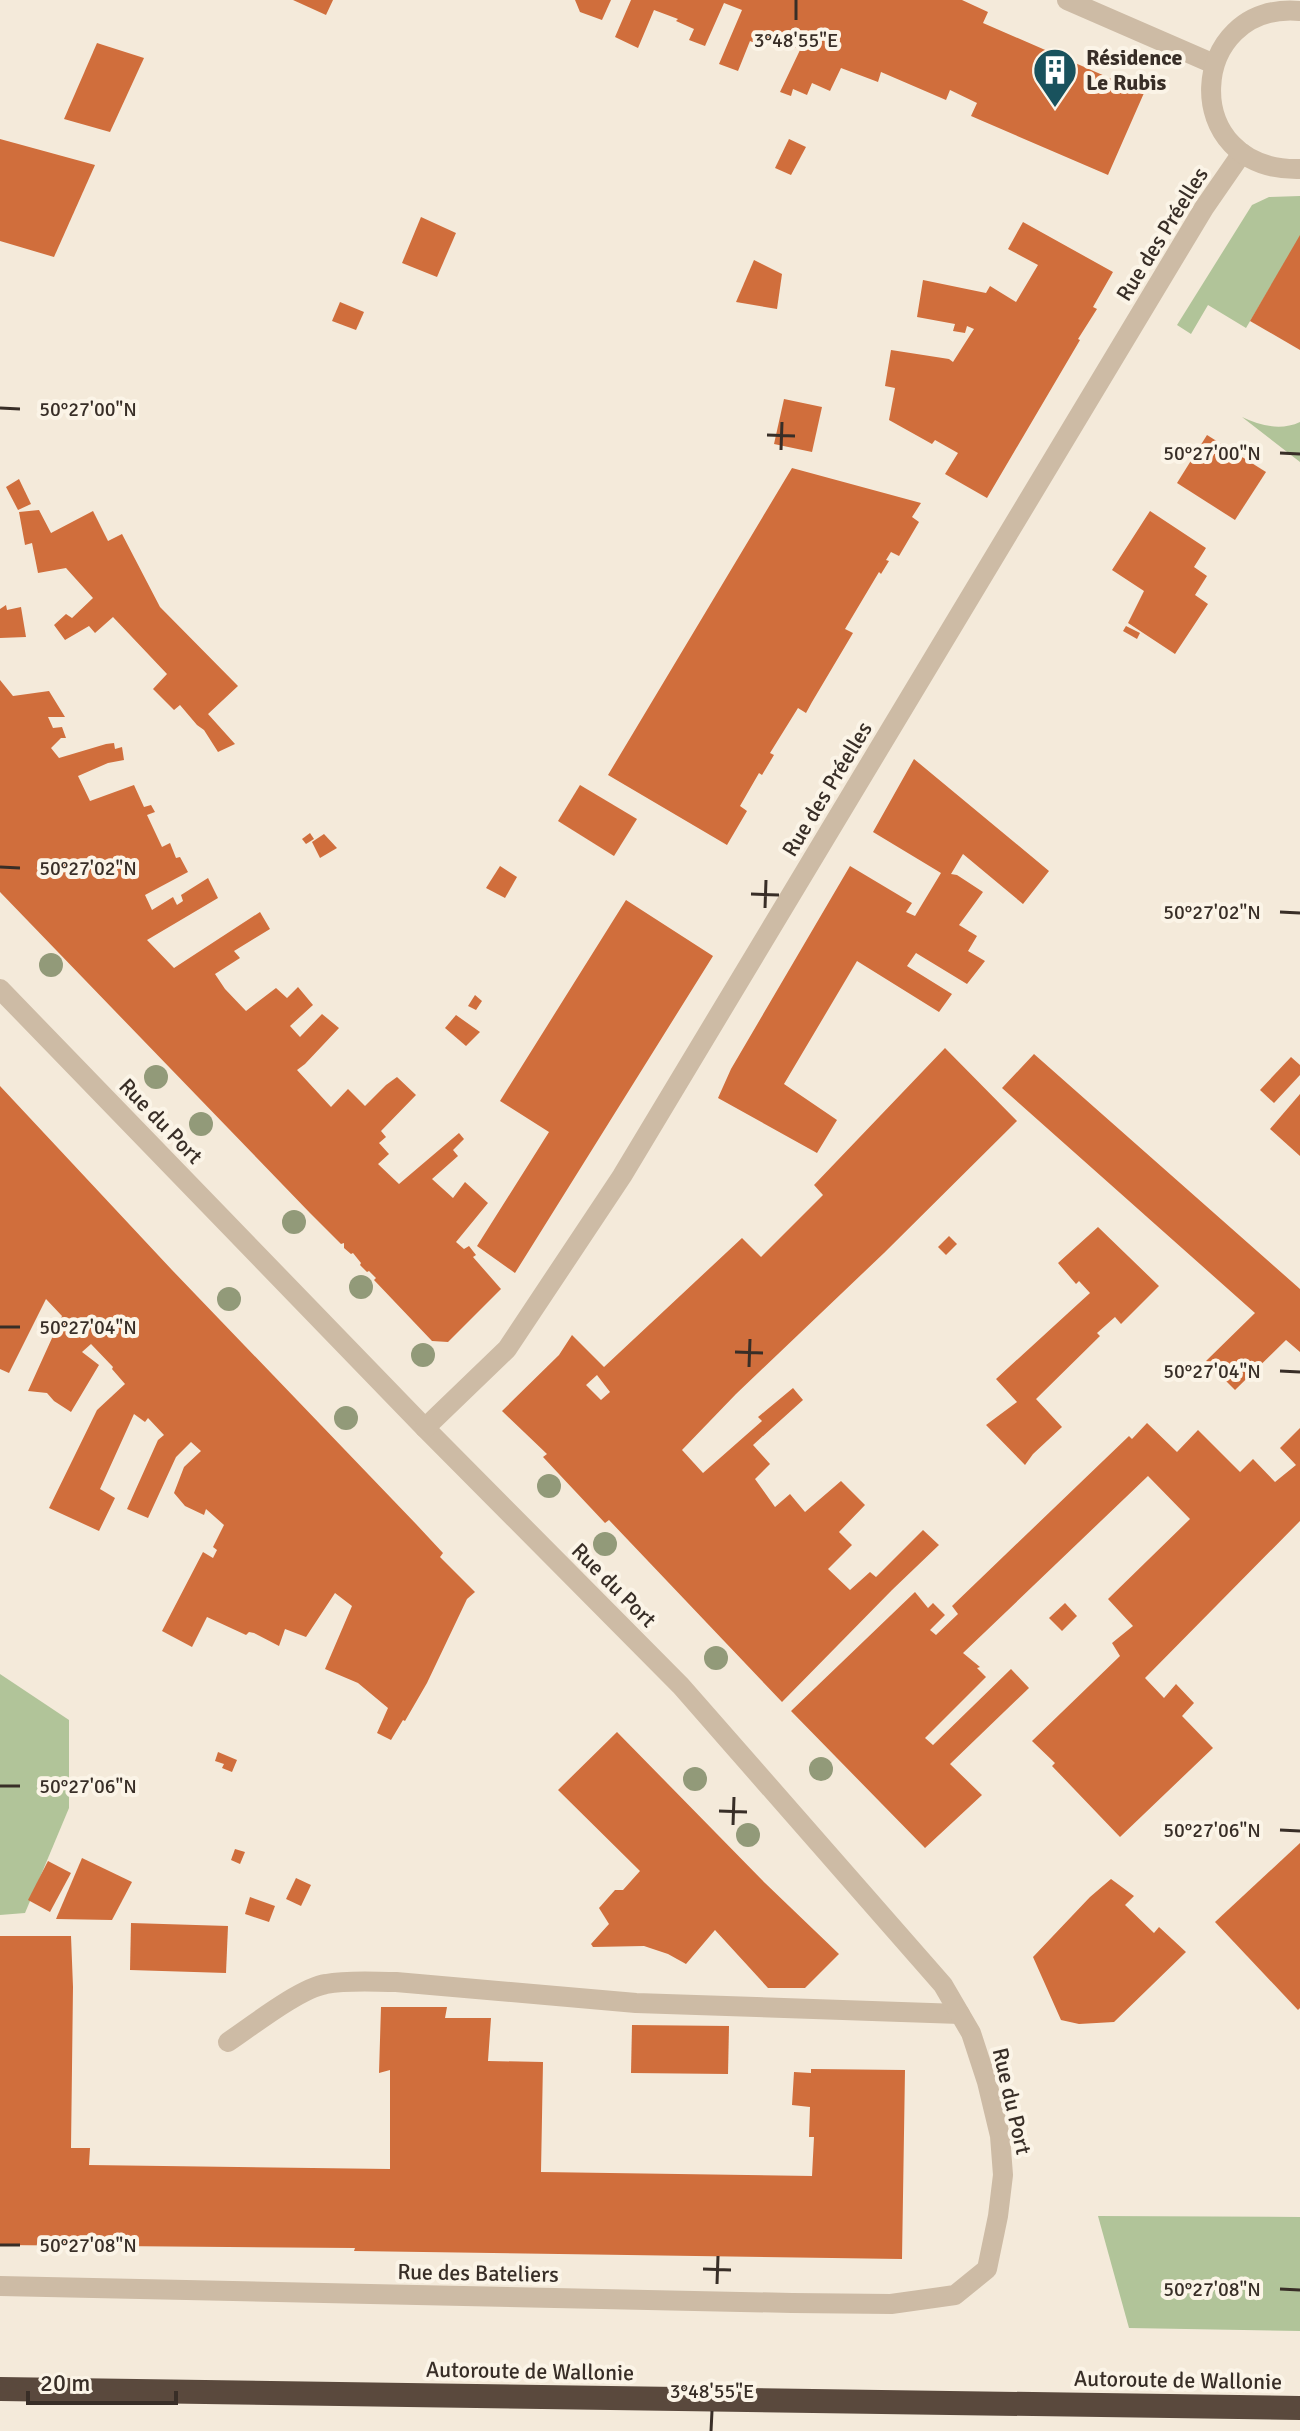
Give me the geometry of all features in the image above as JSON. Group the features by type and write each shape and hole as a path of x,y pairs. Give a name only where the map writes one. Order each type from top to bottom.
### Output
{"highway":[{"name":"Autoroute de Wallonie","path":"0,2389 1300,2408"}],"street":[{"path":"1067,0 1214,64"},
{"path":"1300,11 1264,14 1240,27 1225,44 1214,64 1210,95 1215,119 1228,141 1242,153 1271,168 1300,169"},
{"name":"Rue des Préelles","path":"425,1428 507,1349 622,1176 1197,219 1242,153"},
{"name":"Rue du Port","path":"0,989 425,1428 681,1686 943,1985 971,2033 987,2082 1000,2136 1003,2175 987,2269 955,2295"},
{"path":"228,2042 286,2002 323,1984 356,1982 396,1982 636,2003 960,2014"},
{"name":"Rue des Bateliers","path":"0,2286 891,2304 955,2295"}],"green space":[{"path":"1300,196 1300,237 1246,328 1208,305 1191,334 1177,325 1252,205 1269,197"},
{"path":"1242,417 1271,426 1300,422 1300,462"},
{"path":"0,1674 69,1720 69,1808 25,1913 0,1915"},
{"path":"1098,2216 1300,2217 1300,2331 1129,2328"}],"building":[{"path":"293,0 333,0 326,15"},
{"path":"575,0 611,0 602,20 580,12"},
{"path":"631,0 962,0 988,12 983,23 1144,93 1108,175 971,116 977,103 950,90 946,100 881,72 878,82 841,68 830,91 812,83 807,95 793,89 791,96 780,92 800,50 770,35 764,47 750,41 738,71 719,64 742,10 724,3 705,46 689,40 694,29 654,10 638,48 615,37"},
{"path":"97,43 144,58 110,132 64,119"},
{"path":"0,139 95,165 54,257 0,241"},
{"path":"789,139 806,147 791,175 775,168"},
{"path":"421,217 456,233 437,277 402,263"},
{"path":"1023,222 1113,272 1093,307 1097,309 1080,340 987,498 945,474 958,453 935,440 932,444 889,420 895,388 885,386 891,350 953,362 974,329 967,326 965,333 953,331 955,324 917,317 923,280 986,293 990,286 1016,302 1038,265 1008,249"},
{"path":"1300,235 1300,350 1250,321"},
{"path":"754,260 782,274 777,309 736,302"},
{"path":"340,302 364,312 356,330 332,321"},
{"path":"784,399 822,407 812,452 774,444"},
{"path":"1207,435 1266,472 1235,520 1177,483"},
{"path":"792,468 921,503 912,517 919,522 899,556 891,552 886,560 889,561 881,574 879,572 845,629 853,633 806,713 798,708 770,753 774,755 762,775 759,773 740,806 747,811 727,845 608,775"},
{"path":"19,479 31,504 18,510 6,487"},
{"path":"39,510 51,533 93,511 108,541 122,534 160,607 238,686 208,714 235,744 218,752 204,730 180,705 174,710 153,689 167,674 113,617 95,633 89,626 65,640 54,625 66,614 72,618 93,598 66,568 38,573 32,543 25,545 19,512"},
{"path":"1150,511 1206,548 1194,567 1207,576 1195,595 1208,604 1175,654 1128,623 1144,591 1112,570"},
{"path":"6,605 7,610 21,607 26,637 0,638 0,609"},
{"path":"1126,626 1140,633 1137,639 1123,631"},
{"path":"0,680 13,696 49,691 65,717 48,717 53,728 62,727 66,738 61,738 51,748 59,758 106,744 114,743 115,749 122,747 124,760 108,763 78,776 90,801 134,785 144,807 151,805 155,812 147,815 162,847 170,843 176,858 180,857 188,872 145,895 152,910 173,897 177,905 183,901 181,895 208,878 218,898 147,940 174,968 260,912 270,929 234,951 240,958 215,974 246,1011 276,988 287,998 298,987 313,1005 290,1026 300,1037 322,1014 339,1028 297,1070 331,1107 348,1089 365,1106 397,1077 416,1095 381,1131 386,1137 379,1143 389,1154 378,1164 399,1184 459,1133 464,1139 453,1150 458,1156 432,1179 453,1198 465,1182 488,1203 456,1242 464,1249 469,1246 476,1255 473,1257 501,1289 448,1342 432,1341 374,1280 376,1278 360,1265 353,1253 344,1248 344,1243 341,1244 310,1213 0,892"},
{"path":"914,759 1049,871 1023,904 963,854 951,874 983,892 959,925 977,936 968,951 985,961 967,984 916,953 907,966 952,994 939,1012 857,961 784,1084 837,1120 817,1153 718,1098 731,1069 850,866 912,903 906,912 915,916 941,873 873,832"},
{"path":"580,785 637,819 614,856 558,821"},
{"path":"310,833 314,839 306,844 302,839"},
{"path":"324,834 337,848 320,858 312,842"},
{"path":"500,866 517,877 505,898 486,888"},
{"path":"626,900 713,956 515,1273 477,1246 549,1132 500,1101"},
{"path":"475,995 482,1001 476,1010 468,1006"},
{"path":"456,1015 480,1032 466,1046 445,1028"},
{"path":"945,1048 1017,1121 682,1450 703,1473 762,1421 758,1417 793,1388 803,1400 753,1445 770,1464 755,1479 775,1507 790,1494 805,1512 841,1481 865,1505 839,1532 852,1545 828,1569 850,1590 870,1572 876,1577 923,1530 939,1545 782,1702 609,1520 605,1523 543,1457 547,1454 502,1411 559,1355 572,1335 604,1367 742,1238 761,1257 823,1195 814,1185","holes":["597,1375 610,1392 601,1400 586,1385"]},
{"path":"1034,1054 1300,1289 1300,1352 1286,1340 1235,1390 1206,1361 1255,1313 1002,1088"},
{"path":"1291,1057 1300,1065 1300,1075 1274,1103 1260,1090"},
{"path":"0,1086 416,1524 443,1553 440,1557 475,1592 467,1599 427,1683 391,1740 377,1733 388,1708 358,1683 325,1669 352,1606 335,1593 306,1637 285,1629 279,1646 254,1633 246,1635 207,1617 192,1647 162,1631 203,1552 213,1558 217,1550 213,1547 224,1525 206,1509 204,1515 185,1506 174,1493 184,1467 201,1451 191,1442 176,1457 148,1518 127,1509 158,1440 164,1435 148,1418 145,1422 134,1414 100,1489 115,1498 99,1531 49,1508 97,1410 125,1384 91,1344 82,1352 99,1365 71,1412 47,1393 28,1391 62,1316 46,1299 9,1373 0,1369"},
{"path":"1300,1094 1300,1156 1270,1129"},
{"path":"1098,1227 1159,1286 1121,1324 1115,1317 1097,1333 1100,1336 1036,1399 1062,1427 1025,1465 986,1425 1017,1402 996,1379 1090,1293 1079,1281 1076,1284 1058,1263"},
{"path":"949,1236 957,1244 946,1255 938,1247"},
{"path":"1147,1423 1177,1452 1198,1430 1240,1472 1253,1459 1275,1482 1296,1465 1280,1448 1300,1428 1300,1521 1145,1678 1164,1698 1176,1684 1194,1703 1182,1716 1213,1748 1120,1837 1032,1741 1120,1656 1112,1643 1133,1626 1108,1599 1190,1519 1148,1476 963,1653 980,1667 977,1668 986,1677 925,1738 933,1745 1011,1669 1029,1688 950,1764 982,1795 925,1848 791,1711 915,1592 928,1608 933,1603 945,1615 930,1630 936,1635 958,1614 952,1606 1129,1436 1132,1439"},
{"path":"1065,1603 1077,1616 1062,1631 1049,1618"},
{"path":"617,1732 839,1954 805,1988 768,1988 715,1930 686,1964 644,1946 593,1947 591,1944 609,1924 599,1908 615,1890 623,1890 640,1871 558,1790"},
{"path":"218,1752 237,1760 232,1772 215,1761"},
{"path":"1300,1843 1300,2008 1298,2010 1215,1922"},
{"path":"235,1849 245,1852 240,1864 231,1860"},
{"path":"82,1858 132,1882 112,1920 56,1919"},
{"path":"48,1861 71,1873 50,1912 28,1900"},
{"path":"296,1878 311,1885 301,1906 286,1899"},
{"path":"1111,1879 1134,1896 1125,1905 1154,1933 1159,1927 1186,1952 1114,2022 1079,2024 1061,2020 1033,1957"},
{"path":"250,1897 275,1906 269,1922 245,1914"},
{"path":"131,1923 228,1926 226,1973 130,1970"},
{"path":"0,1936 71,1936 71,2148 90,2148 89,2165 390,2169 390,2070 379,2073 381,2007 447,2007 445,2018 491,2018 488,2061 543,2062 541,2172 812,2176 814,2137 809,2137 810,2107 792,2105 794,2072 811,2073 811,2069 905,2070 902,2259 354,2251 355,2248 0,2245"},
{"path":"632,2025 729,2026 728,2074 631,2073"}],"place":[{"name":"Résidence Le Rubis","path":"1055,109"}]}
